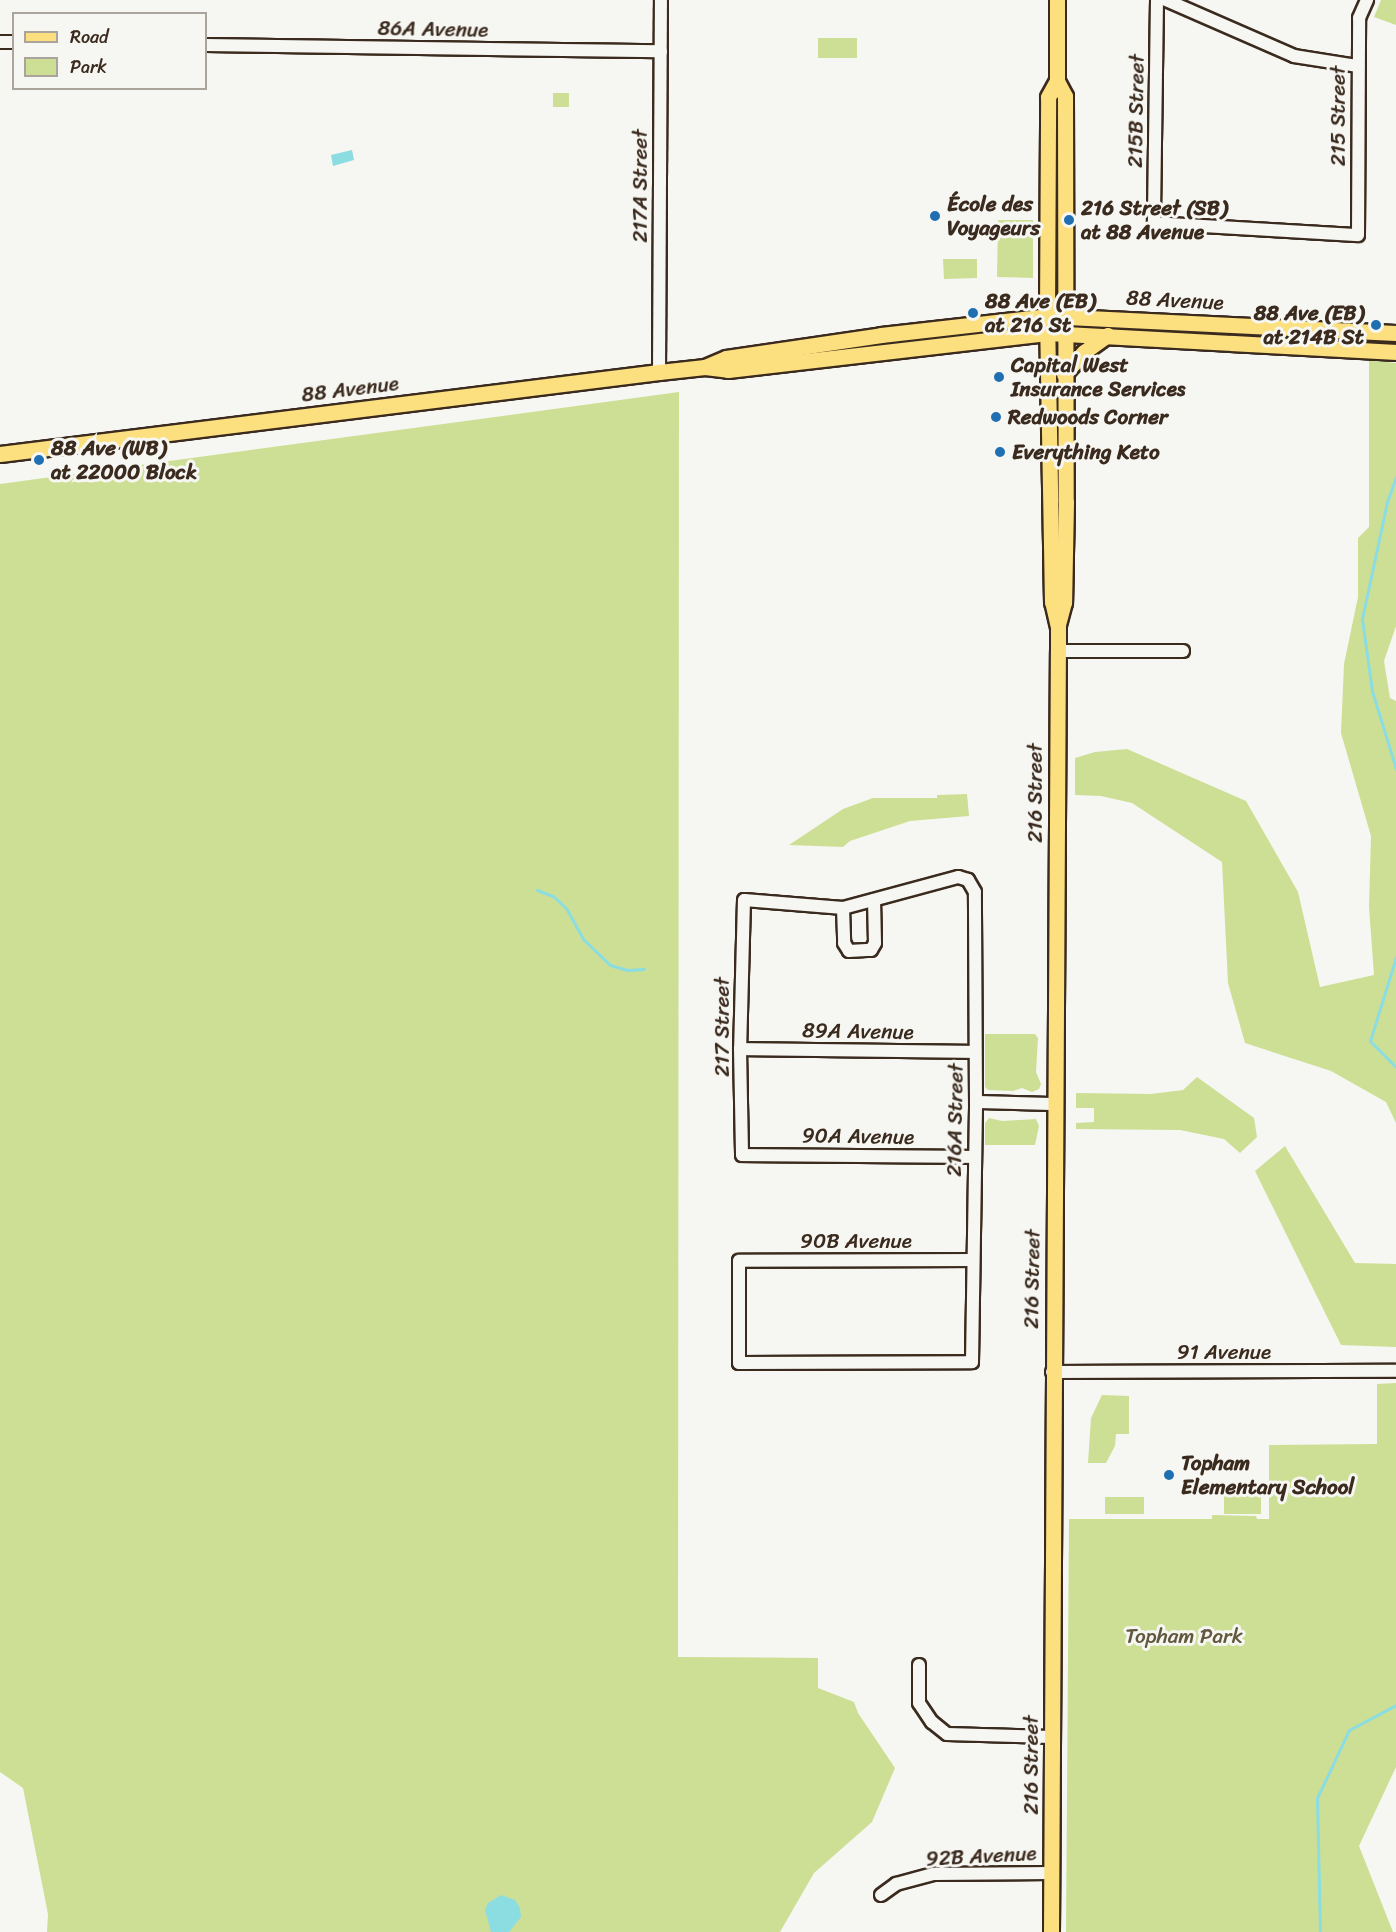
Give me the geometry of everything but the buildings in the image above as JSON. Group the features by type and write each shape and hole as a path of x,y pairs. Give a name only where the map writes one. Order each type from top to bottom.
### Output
{"main road":[{"name":"216 Street","path":"1051,1932 1058,627 1064,593 1065,96 1057,81 1057,0"},
{"name":"216 Street","path":"1057,81 1048,97 1047,333 1052,602 1058,627"},
{"name":"88 Avenue","path":"705,367 726,358 881,335 1064,315 1396,333"},
{"name":"88 Avenue","path":"0,454 659,372 705,367 728,370 1047,333 1396,352"},
{"path":"1064,374 1084,352 1107,335"}],"street":[{"name":"217A Street","path":"659,372 661,0"},
{"name":"215B Street","path":"1157,0 1154,223 1358,235"},
{"path":"1166,0 1294,56 1358,66"},
{"name":"215 Street","path":"1358,235 1359,18 1367,0"},
{"name":"86A Avenue","path":"207,45 661,51"},
{"path":"1058,651 1183,651"},
{"name":"216A Street","path":"739,1363 972,1362 976,1102 975,892 968,880 958,877 874,900"},
{"name":"217 Street","path":"742,1155 740,1049 744,900 843,908"},
{"path":"874,900 875,943 871,950 849,951 844,942 843,908 874,900"},
{"name":"89A Avenue","path":"740,1049 975,1052"},
{"path":"976,1102 1054,1104"},
{"name":"90A Avenue","path":"742,1155 974,1157"},
{"name":"90B Avenue","path":"739,1363 739,1261 973,1260"},
{"name":"91 Avenue","path":"1053,1372 1396,1371"},
{"path":"919,1665 919,1703 932,1722 947,1734 1051,1737"},
{"name":"92B Avenue","path":"881,1894 896,1884 934,1874 1051,1873"}],"green space":[{"path":"1381,0 1396,0 1396,25 1374,17"},
{"path":"818,38 857,38 857,58 818,58"},
{"path":"553,93 569,93 569,107 553,107"},
{"path":"998,220 1033,220 1033,278 997,277"},
{"path":"943,259 977,259 977,278 944,279"},
{"path":"1369,360 1396,363 1396,626 1384,661 1390,698 1396,701 1396,1123 1386,1102 1331,1071 1245,1043 1228,983 1222,862 1132,803 1101,796 1075,795 1075,758 1095,752 1127,749 1246,801 1298,892 1320,987 1374,975 1369,907 1371,836 1341,733 1344,664 1358,597 1358,538 1369,527"},
{"path":"679,392 678,1657 818,1658 818,1688 854,1702 858,1713 895,1768 872,1822 814,1873 780,1932 47,1932 48,1914 23,1788 0,1772 0,484"},
{"path":"967,794 969,816 910,821 850,841 843,847 789,845 843,809 873,798 937,798 937,795"},
{"path":"985,1034 1035,1034 1038,1038 1036,1072 1041,1084 1039,1089 1032,1092 1022,1088 1013,1091 988,1090 985,1087"},
{"path":"1197,1077 1254,1118 1257,1137 1240,1153 1224,1139 1180,1130 1076,1129 1076,1123 1094,1122 1094,1108 1076,1108 1076,1093 1151,1094 1183,1090"},
{"path":"989,1118 1002,1121 1036,1119 1039,1126 1035,1145 985,1145 985,1123"},
{"path":"1285,1146 1355,1263 1396,1264 1396,1347 1341,1345 1255,1171"},
{"name":"Topham Park","path":"1396,1383 1396,1767 1359,1846 1393,1932 1066,1932 1069,1519 1212,1519 1212,1515 1256,1516 1257,1519 1269,1519 1269,1445 1377,1444 1377,1384"},
{"path":"1102,1395 1129,1396 1129,1434 1116,1434 1115,1446 1106,1463 1088,1463 1091,1418"},
{"path":"1224,1495 1261,1495 1261,1514 1224,1514"},
{"path":"1105,1497 1144,1497 1144,1514 1105,1514"}],"water":[{"path":"352,150 354,160 333,166 331,155"},
{"path":"501,1895 515,1900 520,1908 521,1917 509,1932 491,1932 485,1910 488,1903"}],"waterway":[{"path":"1396,477 1387,502 1362,619 1372,691 1396,769"},
{"path":"537,890 553,896 566,908 583,939 610,965 628,970 644,969"},
{"path":"1396,957 1370,1041 1396,1067"},
{"path":"1320,1932 1317,1798 1349,1730 1396,1705"}],"place":[{"name":"École des Voyageurs","path":"935,216"},
{"name":"216 Street (SB) at 88 Avenue","path":"1069,220"},
{"name":"88 Ave (EB) at 216 St","path":"973,313"},
{"name":"88 Ave (EB) at 214B St","path":"1376,325"},
{"name":"Capital West Insurance Services","path":"999,377"},
{"name":"Redwoods Corner","path":"996,417"},
{"name":"Everything Keto","path":"1000,452"},
{"name":"88 Ave (WB) at 22000 Block","path":"39,460"},
{"name":"Topham Elementary School","path":"1169,1475"}]}
